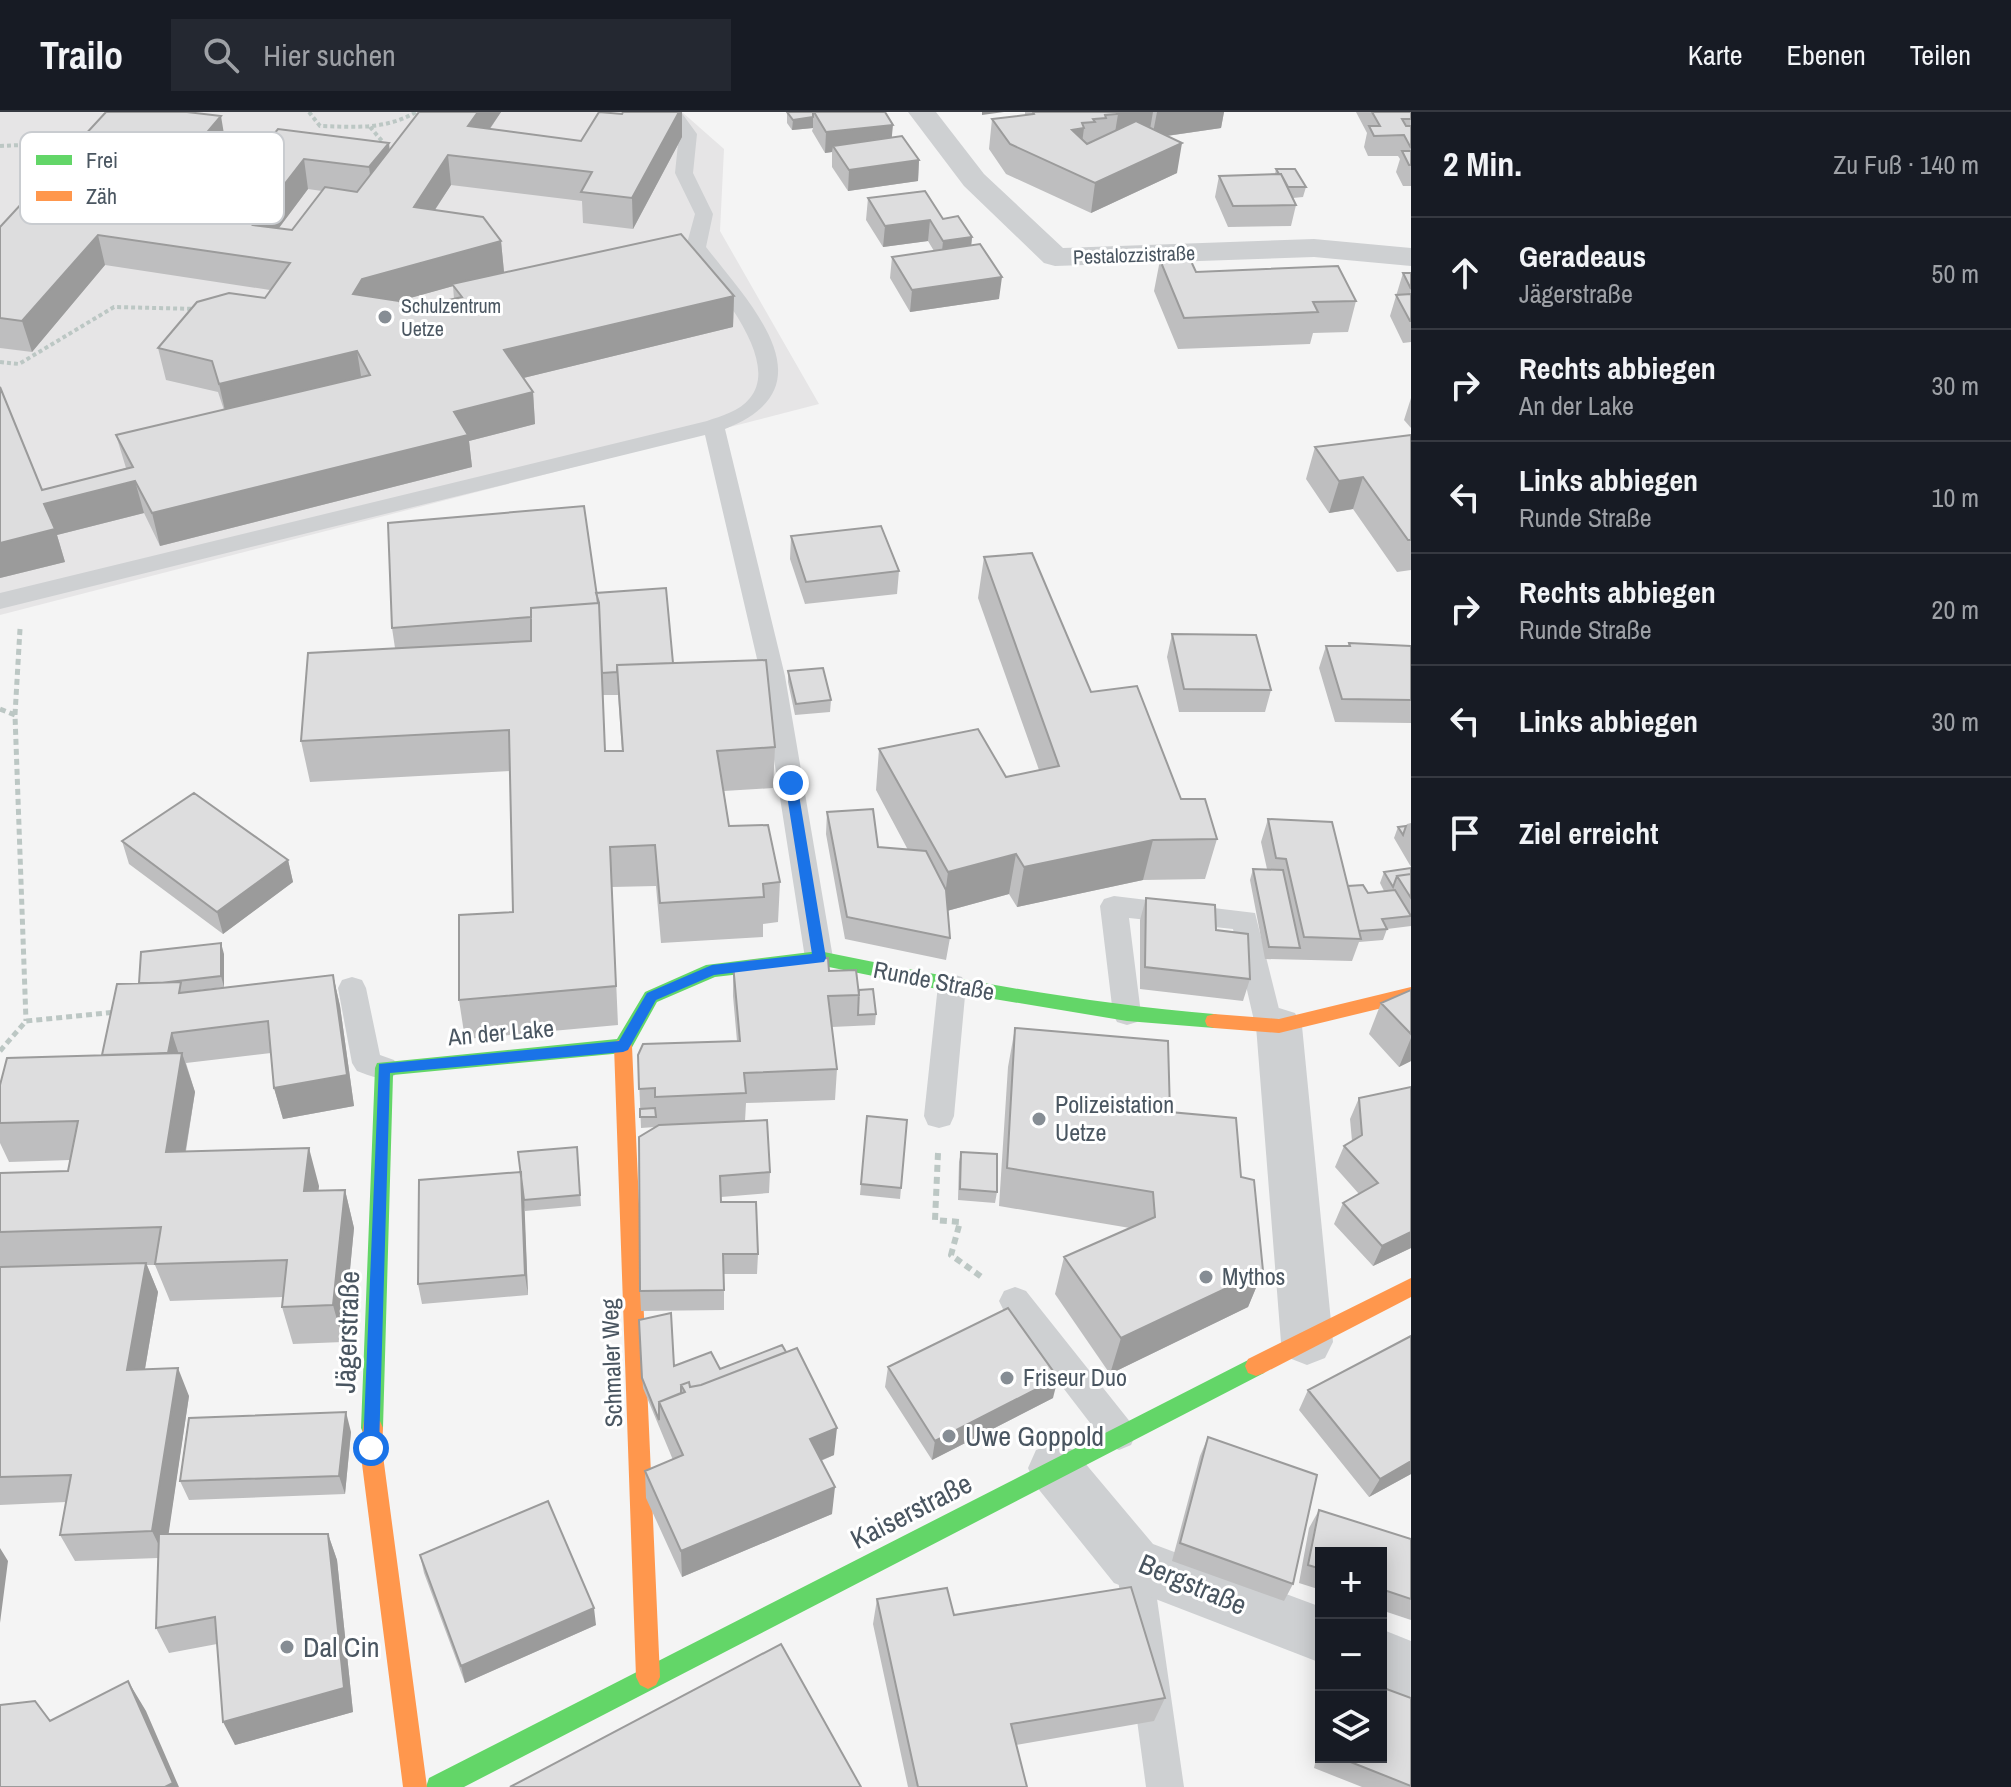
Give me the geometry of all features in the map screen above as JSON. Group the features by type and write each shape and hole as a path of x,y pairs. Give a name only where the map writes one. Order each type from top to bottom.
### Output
{"street":[{"name":"Pestalozzistraße","path":"922,112 974,180 1055,257 1314,248 1411,257"},
{"name":"Runde Straße","path":"623,1046 651,997 712,970 819,958 952,985 1127,1014 1274,1026 1411,994"},
{"path":"1274,1026 1307,1342"},
{"name":"An der Lake","path":"384,1068 623,1046"},
{"name":"Schmaler Weg","path":"623,1046 648,1677"},
{"name":"Jägerstraße","path":"384,1068 371,1448 415,1787"},
{"name":"Kaiserstraße","path":"438,1787 1119,1434 1411,1287"},
{"name":"Bergstraße","path":"1055,1468 1134,1564 1315,1633"},
{"path":"1387,1660 1411,1670"}],"lane":[{"path":"11,598 714,426 748,412 763,397 768,382 767,358 760,335 696,247 704,214 684,173 688,134 672,112"},
{"path":"714,426 773,676 819,958"},
{"path":"1127,1014 1114,906 1245,920 1274,1026"},
{"path":"939,1116 952,985"},
{"path":"352,988 367,1063 384,1068"},
{"path":"1015,1301 1119,1434"},
{"path":"1134,1564 1145,1650 1161,1730 1165,1787"}],"path":[{"path":"309,112 320,126 370,127 406,119 416,112"},
{"path":"370,127 396,157"},
{"path":"0,146 20,145"},
{"path":"0,362 19,364 114,307 207,309"},
{"path":"0,1051 26,1021 11,598"},
{"path":"0,709 15,715"},
{"path":"26,1021 119,1012"},
{"path":"939,1116 935,1220 960,1222 951,1255 1015,1301"}],"shaded area":[{"name":"Schulzentrum Uetze","path":"0,112 682,112 724,149 720,231 819,404 0,615"}],"building":[{"path":"106,112 187,112 221,116 207,132 88,132"},
{"path":"419,112 478,112 468,126 581,141 599,112 679,112 632,198 581,192 592,172 448,155 414,207 483,217 501,241 362,279 353,294 399,301 405,310 462,297 452,284 681,234 734,296 504,350 533,392 454,412 468,435 152,513 135,481 44,504 55,529 0,543 0,387 42,490 133,467 116,435 370,375 357,351 219,384 212,361 158,348 197,302 229,293 265,298 290,263 98,235 22,321 0,318 0,227 20,205 20,224 254,224 292,230 325,187 357,192"},
{"path":"787,112 813,112 813,117 793,120"},
{"path":"814,112 885,112 893,125 826,132"},
{"path":"1033,112 1116,112 1118,114 1093,119 1095,122 1082,123 1084,128 1072,130 1087,144 1136,121 1182,143 1095,183 1010,144 992,119"},
{"path":"1372,112 1411,112 1411,119 1402,119 1406,126 1411,126 1411,148 1404,135 1374,136 1369,126 1380,126"},
{"path":"278,129 389,143 369,167 304,159 284,185 284,132 276,132"},
{"path":"902,136 919,160 849,170 833,146"},
{"path":"1402,151 1411,151 1411,165 1409,165"},
{"path":"1276,169 1295,169 1306,187 1288,187"},
{"path":"1281,174 1296,205 1233,206 1219,176"},
{"path":"925,191 943,219 958,216 972,237 943,241 930,220 885,226 868,198"},
{"path":"980,244 1002,277 912,290 892,257"},
{"path":"1190,259 1196,272 1338,266 1356,301 1313,302 1318,312 1184,318 1160,260"},
{"path":"1403,273 1411,273 1411,289"},
{"path":"1411,294 1411,321 1410,321 1396,295"},
{"path":"1411,435 1411,540 1408,540 1363,477 1339,481 1315,447"},
{"path":"584,506 598,603 531,608 531,617 392,628 388,523"},
{"path":"881,526 899,571 806,582 791,536"},
{"path":"1032,553 1091,692 1137,686 1181,799 1205,799 1217,839 1153,840 1024,867 1016,854 948,872 879,749 978,729 1006,777 1059,766 984,557"},
{"path":"666,588 673,663 617,665 617,672 602,673 596,593"},
{"path":"599,603 605,751 623,751 617,665 766,660 775,747 717,751 729,826 768,825 780,882 763,884 764,897 660,903 655,845 610,847 616,986 459,1000 459,915 513,912 509,730 301,741 308,653 531,641 531,608"},
{"path":"1172,634 1256,635 1271,690 1184,689"},
{"path":"1349,643 1411,646 1411,700 1342,699 1326,646 1350,646"},
{"path":"823,668 831,700 796,704 788,671"},
{"path":"194,793 288,860 217,912 122,841"},
{"path":"873,809 878,847 926,851 946,890 950,938 847,917 827,812"},
{"path":"1268,819 1332,822 1361,939 1304,937 1286,859 1276,858"},
{"path":"1411,868 1411,874 1397,876 1393,887 1384,872"},
{"path":"1253,869 1283,870 1300,948 1269,947"},
{"path":"1411,874 1411,898 1397,876"},
{"path":"1363,885 1368,893 1395,890 1411,916 1382,919 1387,929 1359,931 1348,886"},
{"path":"1146,898 1215,905 1216,930 1248,934 1250,979 1145,967"},
{"path":"221,943 221,976 139,983 141,952"},
{"path":"828,958 829,971 856,970 859,995 828,996 837,1069 744,1073 746,1093 655,1097 655,1088 639,1089 638,1055 643,1044 740,1041 733,964"},
{"path":"333,975 347,1075 274,1088 268,1021 172,1033 168,1053 102,1055 117,984 181,982 179,993"},
{"path":"873,989 876,1014 858,1015 859,990"},
{"path":"1411,990 1411,1034 1381,1003"},
{"path":"1015,1028 1168,1041 1170,1112 1236,1118 1241,1177 1254,1180 1263,1271 1121,1338 1064,1257 1155,1217 1153,1192 1007,1168"},
{"path":"182,1053 166,1152 309,1148 304,1191 345,1190 333,1305 282,1307 287,1260 155,1264 161,1227 0,1232 0,1173 68,1171 78,1121 0,1123 0,1085 7,1058"},
{"path":"1411,1087 1411,1232 1382,1246 1343,1203 1378,1183 1344,1146 1362,1135 1359,1098"},
{"path":"655,1108 656,1117 640,1117 640,1109"},
{"path":"867,1116 907,1120 901,1188 861,1184"},
{"path":"767,1120 770,1172 720,1176 721,1202 756,1202 758,1254 723,1254 724,1290 640,1291 639,1137 659,1125"},
{"path":"577,1147 580,1195 524,1200 518,1152"},
{"path":"961,1152 997,1154 997,1192 960,1189"},
{"path":"521,1172 525,1275 418,1284 419,1180"},
{"path":"146,1263 127,1370 178,1368 152,1531 60,1535 71,1475 0,1477 0,1267"},
{"path":"1008,1308 1058,1378 935,1441 888,1367"},
{"path":"671,1313 674,1366 711,1352 720,1369 782,1345 786,1352 701,1385 690,1387 689,1382 681,1385 681,1393 659,1402 659,1420 642,1378 639,1320"},
{"path":"1411,1336 1411,1461 1380,1479 1308,1390"},
{"path":"797,1348 837,1428 810,1439 835,1487 681,1551 645,1471 683,1455 659,1402 685,1392 681,1385 689,1382 690,1387 701,1385"},
{"path":"346,1412 339,1476 180,1481 189,1418"},
{"path":"1208,1437 1317,1475 1293,1584 1180,1543"},
{"path":"548,1501 594,1608 461,1666 420,1555"},
{"path":"1319,1510 1411,1539 1411,1599 1387,1591 1387,1547 1315,1547 1315,1567 1308,1565"},
{"name":"Dal Cin","path":"159,1534 328,1534 344,1688 223,1722 215,1617 156,1628"},
{"path":"1131,1587 1165,1698 1011,1724 1027,1787 918,1787 877,1599 947,1588 954,1615"},
{"path":"781,1644 861,1787 510,1787"},
{"path":"128,1681 173,1783 165,1787 0,1787 0,1705 35,1701 50,1721"},
{"path":"1387,1689 1411,1698 1411,1786 1353,1763 1387,1763"}],"traffic: fast":[{"path":"623,1046 651,997 712,970 819,958 952,985 1127,1014 1214,1021"},
{"path":"372,1428 384,1068 623,1046"},
{"path":"438,1787 1256,1366"}],"traffic: slow":[{"path":"1214,1021 1279,1026 1411,994"},
{"path":"623,1046 648,1677"},
{"path":"1256,1366 1411,1287"},
{"path":"372,1428 371,1448 415,1787"}],"place":[{"name":"Schulzentrum Uetze","path":"385,317"},
{"name":"Polizeistation Uetze","path":"1039,1119"},
{"name":"Mythos","path":"1206,1277"},
{"name":"Friseur Duo","path":"1007,1378"},
{"name":"Uwe Goppold","path":"949,1436"},
{"name":"Dal Cin","path":"287,1647"}],"route":[{"path":"371,1448 384,1068 623,1046 651,997 712,970 819,958 791,783"}]}
